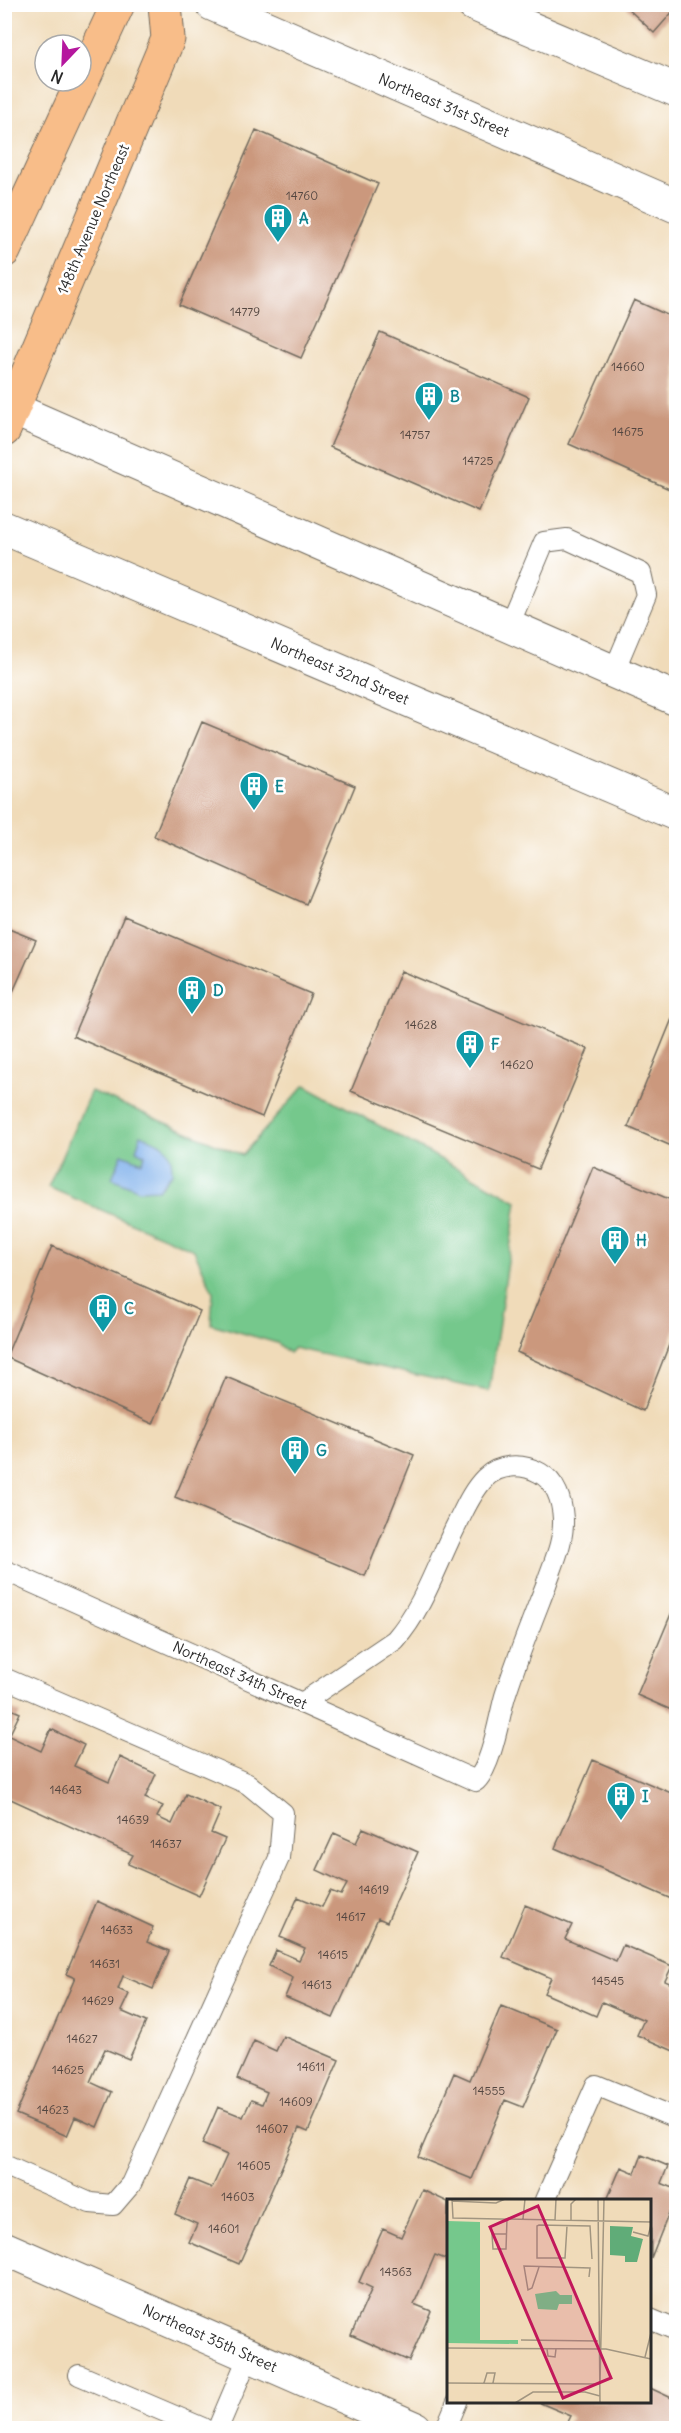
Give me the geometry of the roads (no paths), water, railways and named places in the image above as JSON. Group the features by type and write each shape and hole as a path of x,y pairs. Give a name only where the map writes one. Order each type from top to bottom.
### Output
{"main road":[{"path":"4,251 118,4"},
{"name":"148th Avenue Northeast","path":"8,415 168,39 165,4"}],"street":[{"name":"Northeast 31st Street","path":"212,4 676,206"},
{"path":"473,4 676,90"},
{"path":"8,415 509,625 676,699"},
{"name":"Northeast 32nd Street","path":"4,528 676,814"},
{"name":"Northeast 35th Street","path":"4,2248 415,2428"}],"lane":[{"path":"509,625 544,542 567,538 641,573 645,583 646,595 614,671"},
{"name":"Northeast 34th Street","path":"4,1570 476,1781 492,1745 506,1694 561,1537 563,1520 556,1490 540,1473 509,1466 485,1478 470,1499 433,1577 404,1630 395,1640 302,1703"},
{"path":"4,1678 248,1784 283,1813 279,1858 131,2184 113,2205 90,2203 4,2165"},
{"path":"545,2199 596,2085 676,2118"},
{"path":"651,2319 676,2330"},
{"path":"218,2428 249,2355"},
{"path":"79,2375 203,2428"},
{"path":"446,2428 457,2403"}],"water":[{"path":"141,1135 161,1144 171,1157 172,1173 159,1189 139,1190 112,1178 122,1154 142,1162 145,1155 136,1150"}],"place":[{"name":"A","path":"278,244"},
{"name":"B","path":"429,422"},
{"name":"E","path":"254,812"},
{"name":"D","path":"192,1016"},
{"name":"F","path":"470,1070"},
{"name":"H","path":"615,1266"},
{"name":"C","path":"103,1334"},
{"name":"G","path":"295,1476"},
{"name":"I","path":"621,1822"}]}
